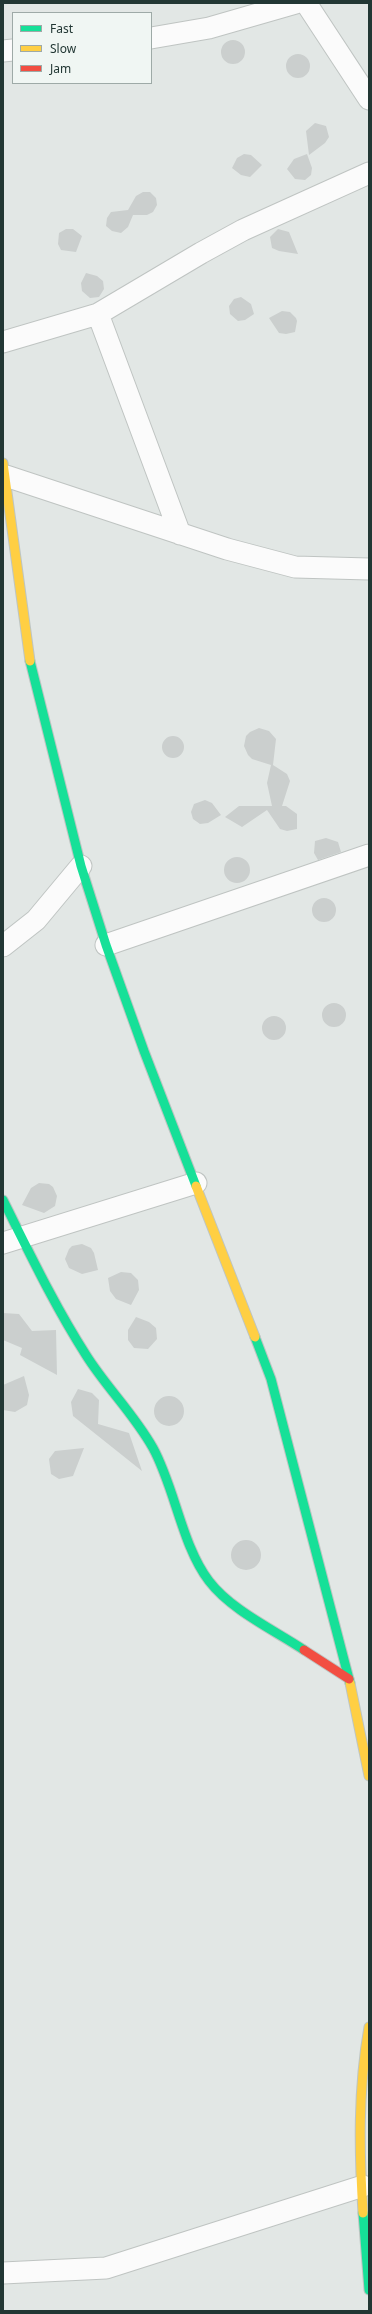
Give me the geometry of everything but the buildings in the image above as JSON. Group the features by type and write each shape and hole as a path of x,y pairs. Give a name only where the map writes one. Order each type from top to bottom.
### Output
{"main road":[{"path":"4,470 11,572 32,673 82,866 106,945 144,1050 270,1379 349,1679 369,1776"},
{"path":"3,1200 13,1241 86,1356 135,1420 153,1448 166,1475 198,1560 209,1581 224,1598 349,1679"},
{"path":"369,2027 363,2054 359,2114 369,2290"}],"street":[{"path":"152,38 209,28 296,3"},
{"path":"306,3 369,99"},
{"path":"3,342 98,314 243,230 369,173"},
{"path":"98,314 180,534"},
{"path":"4,470 180,534 227,549 295,567 369,569"},
{"path":"106,945 369,855"},
{"path":"3,946 36,920 82,866"},
{"path":"13,1241 196,1184"},
{"path":"3,2273 106,2268 363,2186"}],"traffic: fast":[{"path":"30,661 81,866 106,945 144,1051 196,1186"},
{"path":"3,1200 42,1278 74,1336 94,1367 153,1448 161,1464 192,1551 209,1581 229,1601 241,1610 304,1650"},
{"path":"255,1337 271,1379 350,1683"},
{"path":"363,2213 369,2290"}],"traffic: slow":[{"path":"3,463 30,661"},
{"path":"196,1186 255,1337"},
{"path":"350,1683 369,1776"},
{"path":"363,2213 360,2120 365,2050 369,2027"}],"traffic: jam":[{"path":"304,1650 349,1679"}]}
